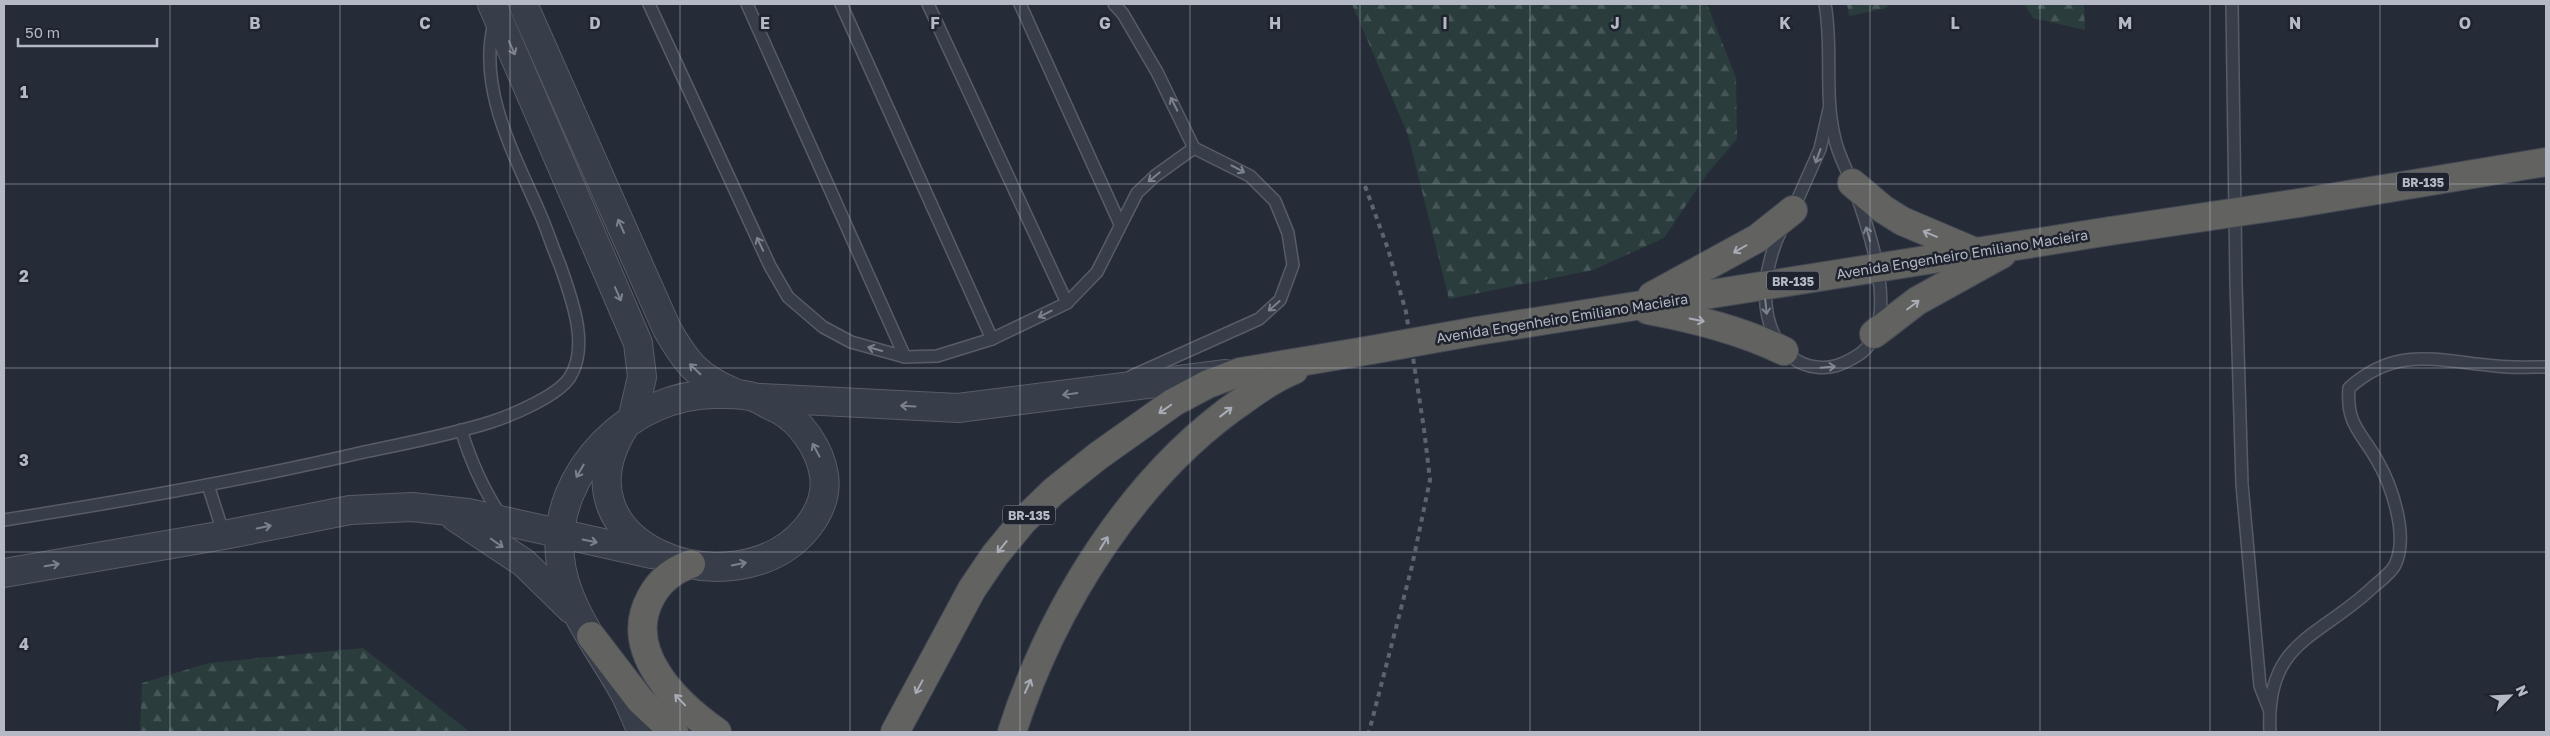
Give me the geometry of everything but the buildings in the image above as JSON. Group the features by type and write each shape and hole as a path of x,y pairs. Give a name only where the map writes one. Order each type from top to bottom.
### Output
{"highway":[{"name":"Avenida Engenheiro Emiliano Macieira","path":"895,732 972,589 1023,521 1054,491 1098,456 1174,402 1208,384 1240,372 1632,306 2017,245 2299,204 2546,162"},
{"path":"1852,182 1883,209 1902,222 1975,252"},
{"path":"1632,306 1758,238 1793,210"},
{"path":"1874,334 1918,301 2017,245"},
{"path":"1632,306 1706,322 1761,340 1784,351"},
{"name":"Avenida Engenheiro Emiliano Macieira","path":"1012,732 1025,691 1055,629 1108,537 1155,479 1198,435 1253,393 1286,373 1318,360"},
{"path":"691,564 673,571 653,593 645,612 643,638 654,670 663,682 683,704 717,732"},
{"path":"591,636 640,700 674,732"}],"street":[{"path":"4,573 224,535 350,510 383,507 440,509 504,520 691,564 726,567 769,555 789,545 801,535 813,521 822,500 825,479 823,469 808,437 784,412 711,383 693,368 680,352 657,307 523,4"},
{"path":"494,9 636,337 642,376 629,422 614,443 608,461 608,493 612,509 631,536 660,556"},
{"path":"642,732 625,694 591,636 566,585 560,556 560,534 574,483 582,467 607,438 629,422 664,403 705,394 958,408 1240,372"},
{"path":"440,509 468,524 524,563 570,607 591,636"}],"lane":[{"path":"532,4 551,68"},
{"path":"649,4 766,257 788,297 823,327 851,342 905,357 937,356 992,339 1067,304 1097,272 1137,192 1155,176 1194,148"},
{"path":"747,4 905,357"},
{"path":"841,4 992,339"},
{"path":"928,4 1067,304"},
{"path":"1020,4 1120,224"},
{"path":"1103,389 1259,319 1280,300 1293,265 1288,233 1275,201 1250,176 1194,148 1157,72 1123,14 1114,4"},
{"path":"1825,4 1829,109 1839,155 1852,182 1878,267 1881,308 1870,343 1860,354 1830,368 1812,367 1798,362 1784,351 1768,322 1765,302 1773,248 1793,210 1820,150 1829,109"},
{"path":"2232,4 2236,284 2242,484 2260,686 2268,709 2270,732"},
{"path":"4,520 286,471 493,421 557,391 570,377 578,356 575,311 542,217 513,154 494,97 490,42 494,9"},
{"path":"2268,709 2274,681 2294,648 2367,593 2395,566 2401,534 2392,490 2376,459 2354,425 2348,403 2349,388 2366,373 2390,363 2420,359 2451,359 2496,366 2546,367"},
{"path":"461,430 471,462 483,489 504,520"},
{"path":"208,485 224,535"}],"green space":[{"path":"1352,4 1707,4 1736,78 1737,139 1707,174 1664,238 1593,270 1449,299 1408,135"},
{"path":"1847,4 1890,4 1886,8 1849,16"},
{"path":"2024,4 2084,4 2085,30 2033,18"},
{"path":"363,648 470,732 140,732 142,683 209,663"}],"railway":[{"path":"1365,186 1388,249 1406,312 1430,480 1412,566 1369,732"}]}
